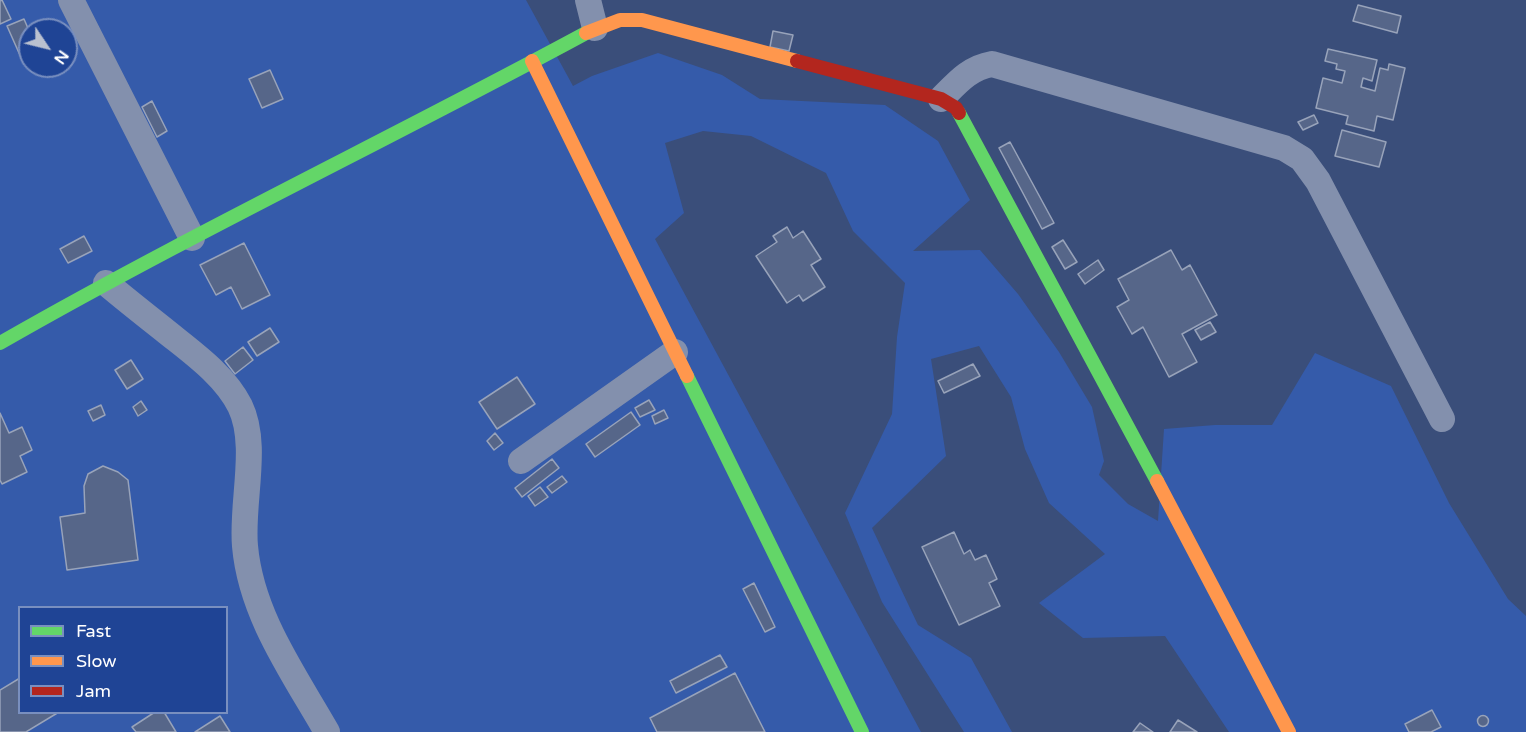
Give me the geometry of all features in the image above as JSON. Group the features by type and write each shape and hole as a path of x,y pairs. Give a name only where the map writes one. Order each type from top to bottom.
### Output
{"street":[{"path":"71,0 192,238"},
{"path":"588,0 595,28"},
{"path":"0,344 106,283 192,238 595,28 620,20 642,20 941,99 957,108 1139,446 1289,732"},
{"path":"532,61 862,732"},
{"path":"941,99 968,72 992,64 1284,148 1302,159 1318,181 1442,419"},
{"path":"106,283 219,378 239,406 249,435 245,547 252,581 265,623 327,732"},
{"path":"521,461 675,352"}],"shaded area":[{"path":"0,0 526,0 573,86 592,76 658,53 722,75 760,99 885,105 938,141 970,200 913,251 980,250 1018,294 1059,352 1092,407 1104,461 1099,475 1128,504 1158,521 1164,429 1215,425 1272,425 1315,353 1391,386 1449,503 1508,599 1526,616 1526,732 1229,732 1165,636 1083,638 1039,603 1105,554 1049,503 1025,449 1011,397 979,346 931,359 946,456 872,528 918,625 971,658 1012,732 964,732 882,602 845,513 892,414 897,337 905,283 853,231 826,173 751,136 703,131 665,143 684,213 655,239 921,732 0,732"}],"building":[{"path":"2,0 11,19 0,24 0,1"},
{"path":"1358,5 1401,16 1397,33 1353,21"},
{"path":"18,21 18,51 7,26"},
{"path":"773,31 793,35 789,51 770,47"},
{"path":"1328,49 1377,60 1372,81 1363,78 1361,87 1375,91 1380,68 1388,70 1389,64 1405,68 1393,120 1377,116 1374,131 1346,124 1348,116 1316,108 1323,78 1342,83 1345,71 1336,69 1337,64 1325,61"},
{"path":"270,70 283,99 262,108 249,79"},
{"path":"152,101 167,131 157,137 142,107"},
{"path":"1314,115 1318,123 1303,130 1298,122"},
{"path":"1342,130 1386,142 1379,167 1335,156"},
{"path":"1010,142 1054,223 1042,229 999,148"},
{"path":"787,227 793,238 803,231 821,259 811,265 825,287 803,301 799,295 787,303 756,256 777,242 773,236"},
{"path":"84,236 92,251 68,263 60,249"},
{"path":"1063,240 1077,262 1065,269 1052,247"},
{"path":"244,243 270,295 242,309 231,287 216,295 200,265"},
{"path":"1171,250 1182,270 1190,265 1217,315 1182,334 1197,362 1169,377 1143,327 1132,334 1117,307 1129,300 1118,279"},
{"path":"1098,260 1104,270 1085,284 1078,274"},
{"path":"1210,322 1216,332 1201,340 1195,330"},
{"path":"270,328 279,342 257,356 248,342"},
{"path":"243,347 253,360 235,374 225,361"},
{"path":"131,360 143,379 127,389 115,370"},
{"path":"973,364 980,376 944,393 938,381"},
{"path":"517,377 535,404 497,429 479,402"},
{"path":"649,400 655,410 640,417 635,408"},
{"path":"141,401 147,410 138,416 133,407"},
{"path":"101,405 105,415 93,421 88,411"},
{"path":"664,410 668,418 655,424 652,416"},
{"path":"631,412 640,425 595,457 586,444"},
{"path":"0,413 9,433 22,427 32,450 20,456 27,472 2,484 0,480"},
{"path":"495,433 503,443 494,450 487,441"},
{"path":"552,459 559,468 522,497 515,488"},
{"path":"103,466 118,472 128,480 138,560 67,570 60,517 85,513 84,486 88,474"},
{"path":"562,476 567,482 552,493 547,487"},
{"path":"540,487 548,497 535,506 528,496"},
{"path":"954,532 964,554 970,550 975,560 986,555 997,579 989,583 1000,606 959,625 922,547"},
{"path":"754,583 775,627 765,632 743,589"},
{"path":"720,655 727,667 676,693 670,681"},
{"path":"735,673 765,732 657,732 650,718"},
{"path":"18,679 18,714 56,714 26,732 0,732 0,690"},
{"path":"1432,710 1441,727 1431,732 1409,732 1405,724"},
{"path":"152,714 165,714 176,732 136,732 132,727"},
{"path":"1483,715 1489,721 1483,727 1477,721"},
{"path":"220,716 230,732 195,732"},
{"path":"1178,720 1197,732 1170,732"},
{"path":"1140,723 1153,732 1133,732"}],"traffic: fast":[{"path":"0,343 145,263 586,33"},
{"path":"959,113 1157,481"},
{"path":"687,376 862,732"}],"traffic: slow":[{"path":"586,33 620,20 642,20 797,61"},
{"path":"532,61 687,376"},
{"path":"1157,481 1289,732"}],"traffic: jam":[{"path":"797,61 941,99 956,108 959,113"}]}
